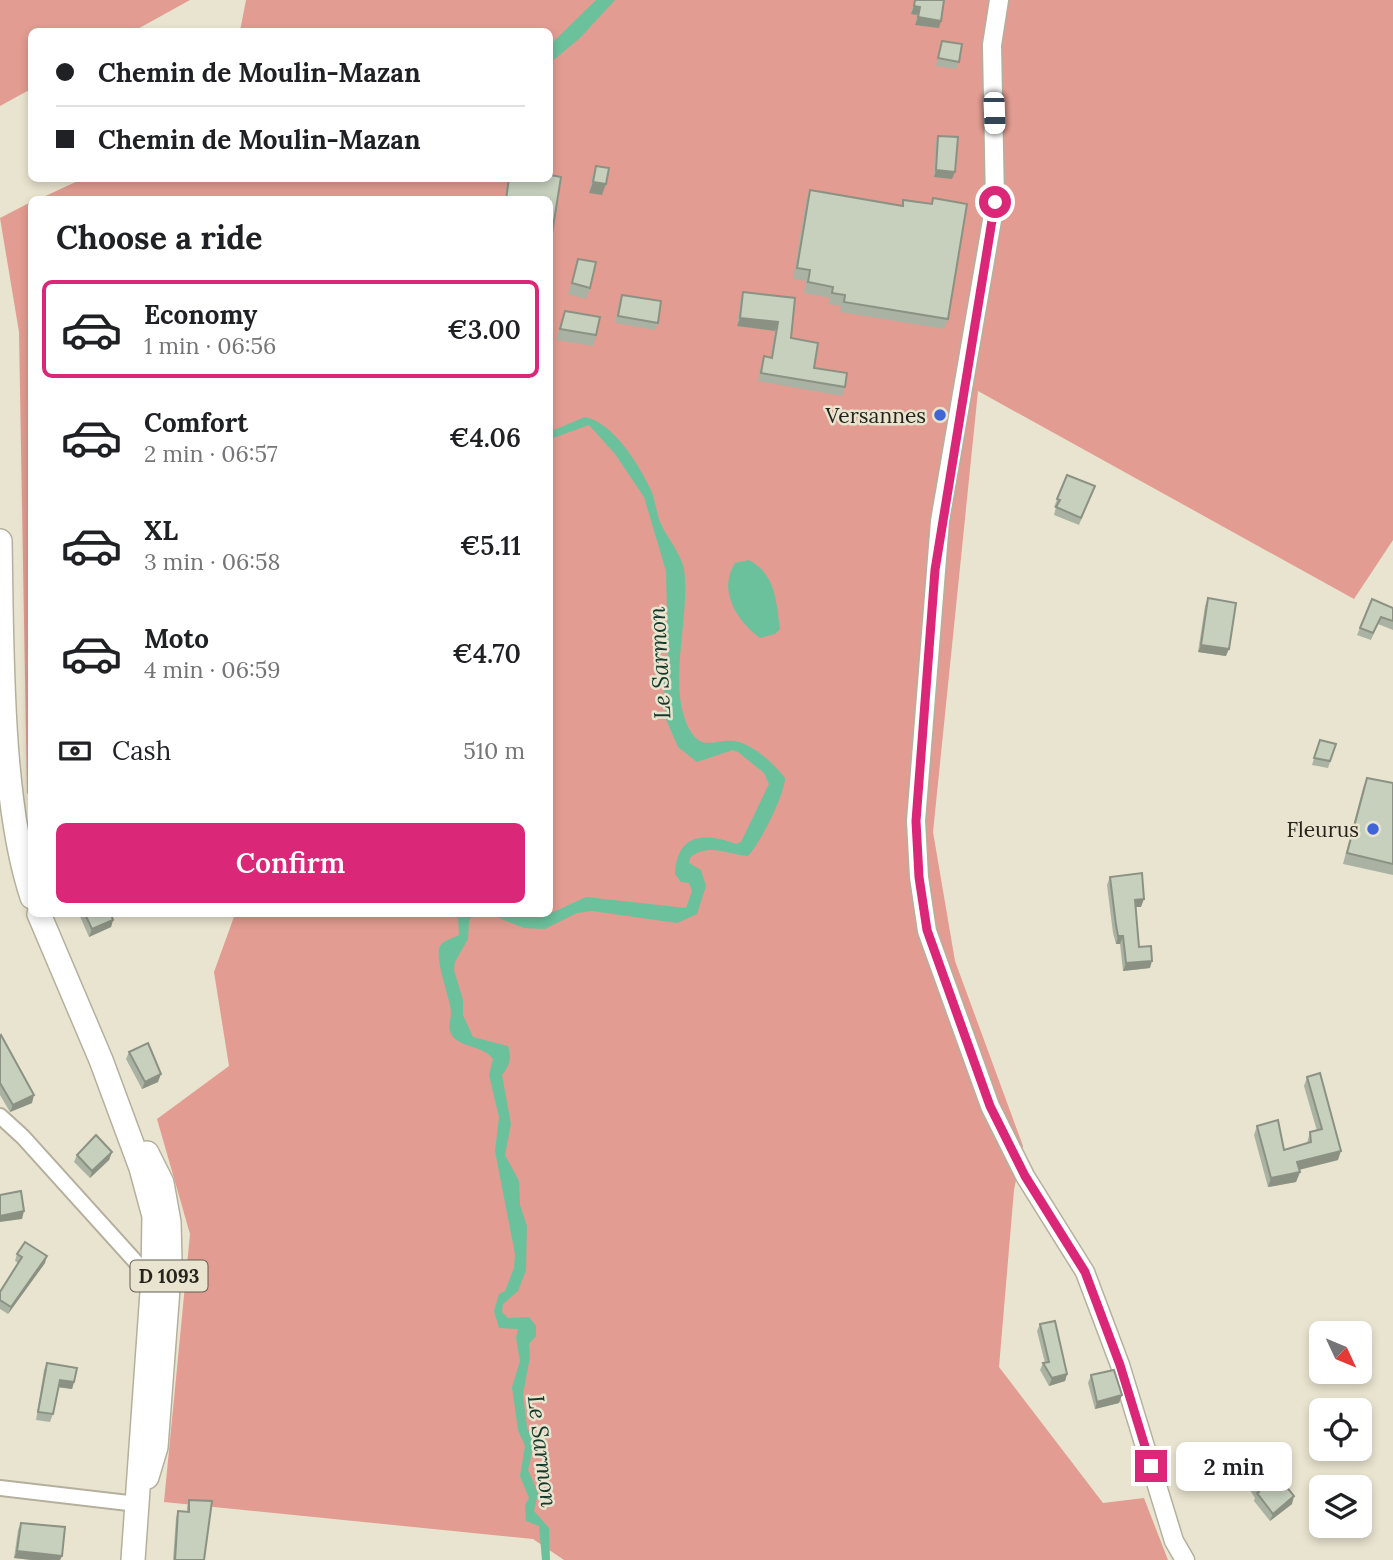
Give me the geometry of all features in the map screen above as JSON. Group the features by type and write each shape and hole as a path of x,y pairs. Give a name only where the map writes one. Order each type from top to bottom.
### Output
{"main road":[{"path":"0,541 7,790 14,840 28,884"},
{"name":"D 1093","path":"40,917 101,1060 141,1168 153,1216 153,1278 133,1560"},
{"name":"D 1093","path":"101,1060 162,1183 169,1222 170,1262 156,1447 137,1504"}],"street":[{"path":"999,0 992,45 995,202 935,570 916,821 919,877 927,930 990,1106 1025,1176 1085,1272 1120,1365 1174,1541 1185,1560"},
{"path":"0,1116 23,1137 153,1278 162,1385"},
{"path":"0,1488 137,1504"}],"shaded area":[{"path":"0,0 190,0 139,28 28,28 28,91 0,106"},
{"path":"246,0 1393,0 1393,540 1354,599 978,391 933,832 955,961 1023,1146 1014,1190 999,1367 1103,1503 1144,1498 1168,1560 564,1560 533,1539 164,1502 190,1234 157,1119 229,1066 214,972 234,917 553,917 553,196 46,196 75,182 553,182 553,28 241,28"},
{"path":"596,0 615,0 580,38 553,60 553,42"},
{"path":"28,204 28,794 19,332 0,218"},
{"path":"585,417 606,427 632,457 651,490 660,522 684,569 679,675 684,715 691,732 701,742 732,741 745,744 776,767 785,778 771,818 748,856 711,850 697,853 690,858 689,863 701,870 706,886 697,914 677,923 592,911 577,913 545,929 524,928 496,917 553,917 553,912 586,897 686,908 692,891 689,883 681,882 675,874 681,850 695,839 714,838 736,844 741,842 769,784 764,773 738,752 733,750 697,762 678,747 665,717 664,675 668,658 666,571 644,497 615,454 589,425 553,438 554,430"},
{"path":"749,560 765,573 770,581 780,629 775,634 760,638 738,615 729,595 728,584 735,563"},
{"path":"458,917 471,917 468,939 455,962 454,970 463,1000 463,1015 473,1037 508,1046 510,1054 502,1075 511,1124 505,1155 519,1181 520,1205 527,1226 526,1270 518,1291 503,1304 502,1312 508,1318 529,1317 536,1326 536,1336 529,1344 530,1357 523,1394 527,1427 534,1445 528,1470 538,1493 534,1511 549,1528 550,1560 542,1560 539,1526 526,1521 525,1505 529,1498 520,1476 525,1446 518,1430 512,1387 520,1361 516,1338 518,1329 499,1328 494,1311 499,1294 505,1291 514,1268 515,1254 495,1151 499,1117 489,1075 493,1059 484,1052 458,1041 452,1035 450,1005 439,960 441,944 459,935"}],"building":[{"path":"915,0 944,0 941,21 918,17 920,7 914,6"},
{"path":"942,41 962,44 959,62 938,58"},
{"path":"938,136 958,137 955,172 936,170"},
{"path":"596,166 609,168 606,184 593,182"},
{"path":"553,176 561,177 553,227 553,196 507,196 508,182 553,182"},
{"path":"810,190 903,206 903,200 932,204 933,198 967,204 948,319 844,302 845,295 832,293 833,287 808,282 810,270 797,268"},
{"path":"578,259 596,262 590,288 572,283"},
{"path":"743,292 795,298 791,338 818,343 814,368 847,373 845,387 761,373 764,356 772,358 778,322 740,318"},
{"path":"622,295 661,301 658,323 618,316"},
{"path":"565,311 600,317 596,335 560,329"},
{"path":"1067,475 1095,486 1081,518 1056,507"},
{"path":"1208,598 1236,603 1229,649 1201,645"},
{"path":"1372,599 1393,608 1393,621 1381,617 1373,633 1360,628"},
{"path":"1320,740 1336,744 1330,761 1314,758"},
{"name":"Fleurus","path":"1367,778 1393,783 1393,864 1347,853"},
{"path":"1142,873 1144,899 1135,900 1139,947 1151,946 1152,961 1126,963 1123,936 1118,936 1110,877"},
{"path":"86,917 112,917 113,920 92,929"},
{"path":"1,1035 34,1095 13,1105 0,1083"},
{"path":"148,1043 161,1074 145,1082 129,1052"},
{"path":"1320,1073 1341,1151 1297,1162 1300,1172 1271,1178 1257,1126 1278,1120 1284,1150 1311,1142 1310,1132 1322,1129 1307,1077"},
{"path":"96,1135 112,1152 92,1171 77,1155"},
{"path":"21,1191 24,1211 0,1216 0,1195"},
{"path":"25,1242 47,1256 11,1307 0,1300 0,1292 22,1257 17,1254"},
{"path":"1055,1321 1067,1374 1052,1378 1043,1363 1049,1362 1040,1324"},
{"path":"47,1363 77,1368 74,1382 60,1380 53,1414 38,1412"},
{"path":"1114,1370 1122,1395 1097,1402 1091,1375"},
{"path":"1269,1465 1294,1496 1273,1514 1250,1480"},
{"path":"189,1500 212,1501 204,1560 175,1560 178,1511 189,1512"},
{"path":"21,1523 65,1527 62,1556 17,1551"}],"place":[{"name":"Versannes","path":"940,415"},
{"name":"Fleurus","path":"1373,829"}],"route":[{"path":"995,202 940,521 916,821 919,877 927,930 990,1106 1025,1176 1085,1272 1120,1365 1151,1466"}],"water label":[{"name":"Le Sarmon","path":"659,663"},
{"name":"Le Sarmon","path":"543,1451"}]}
